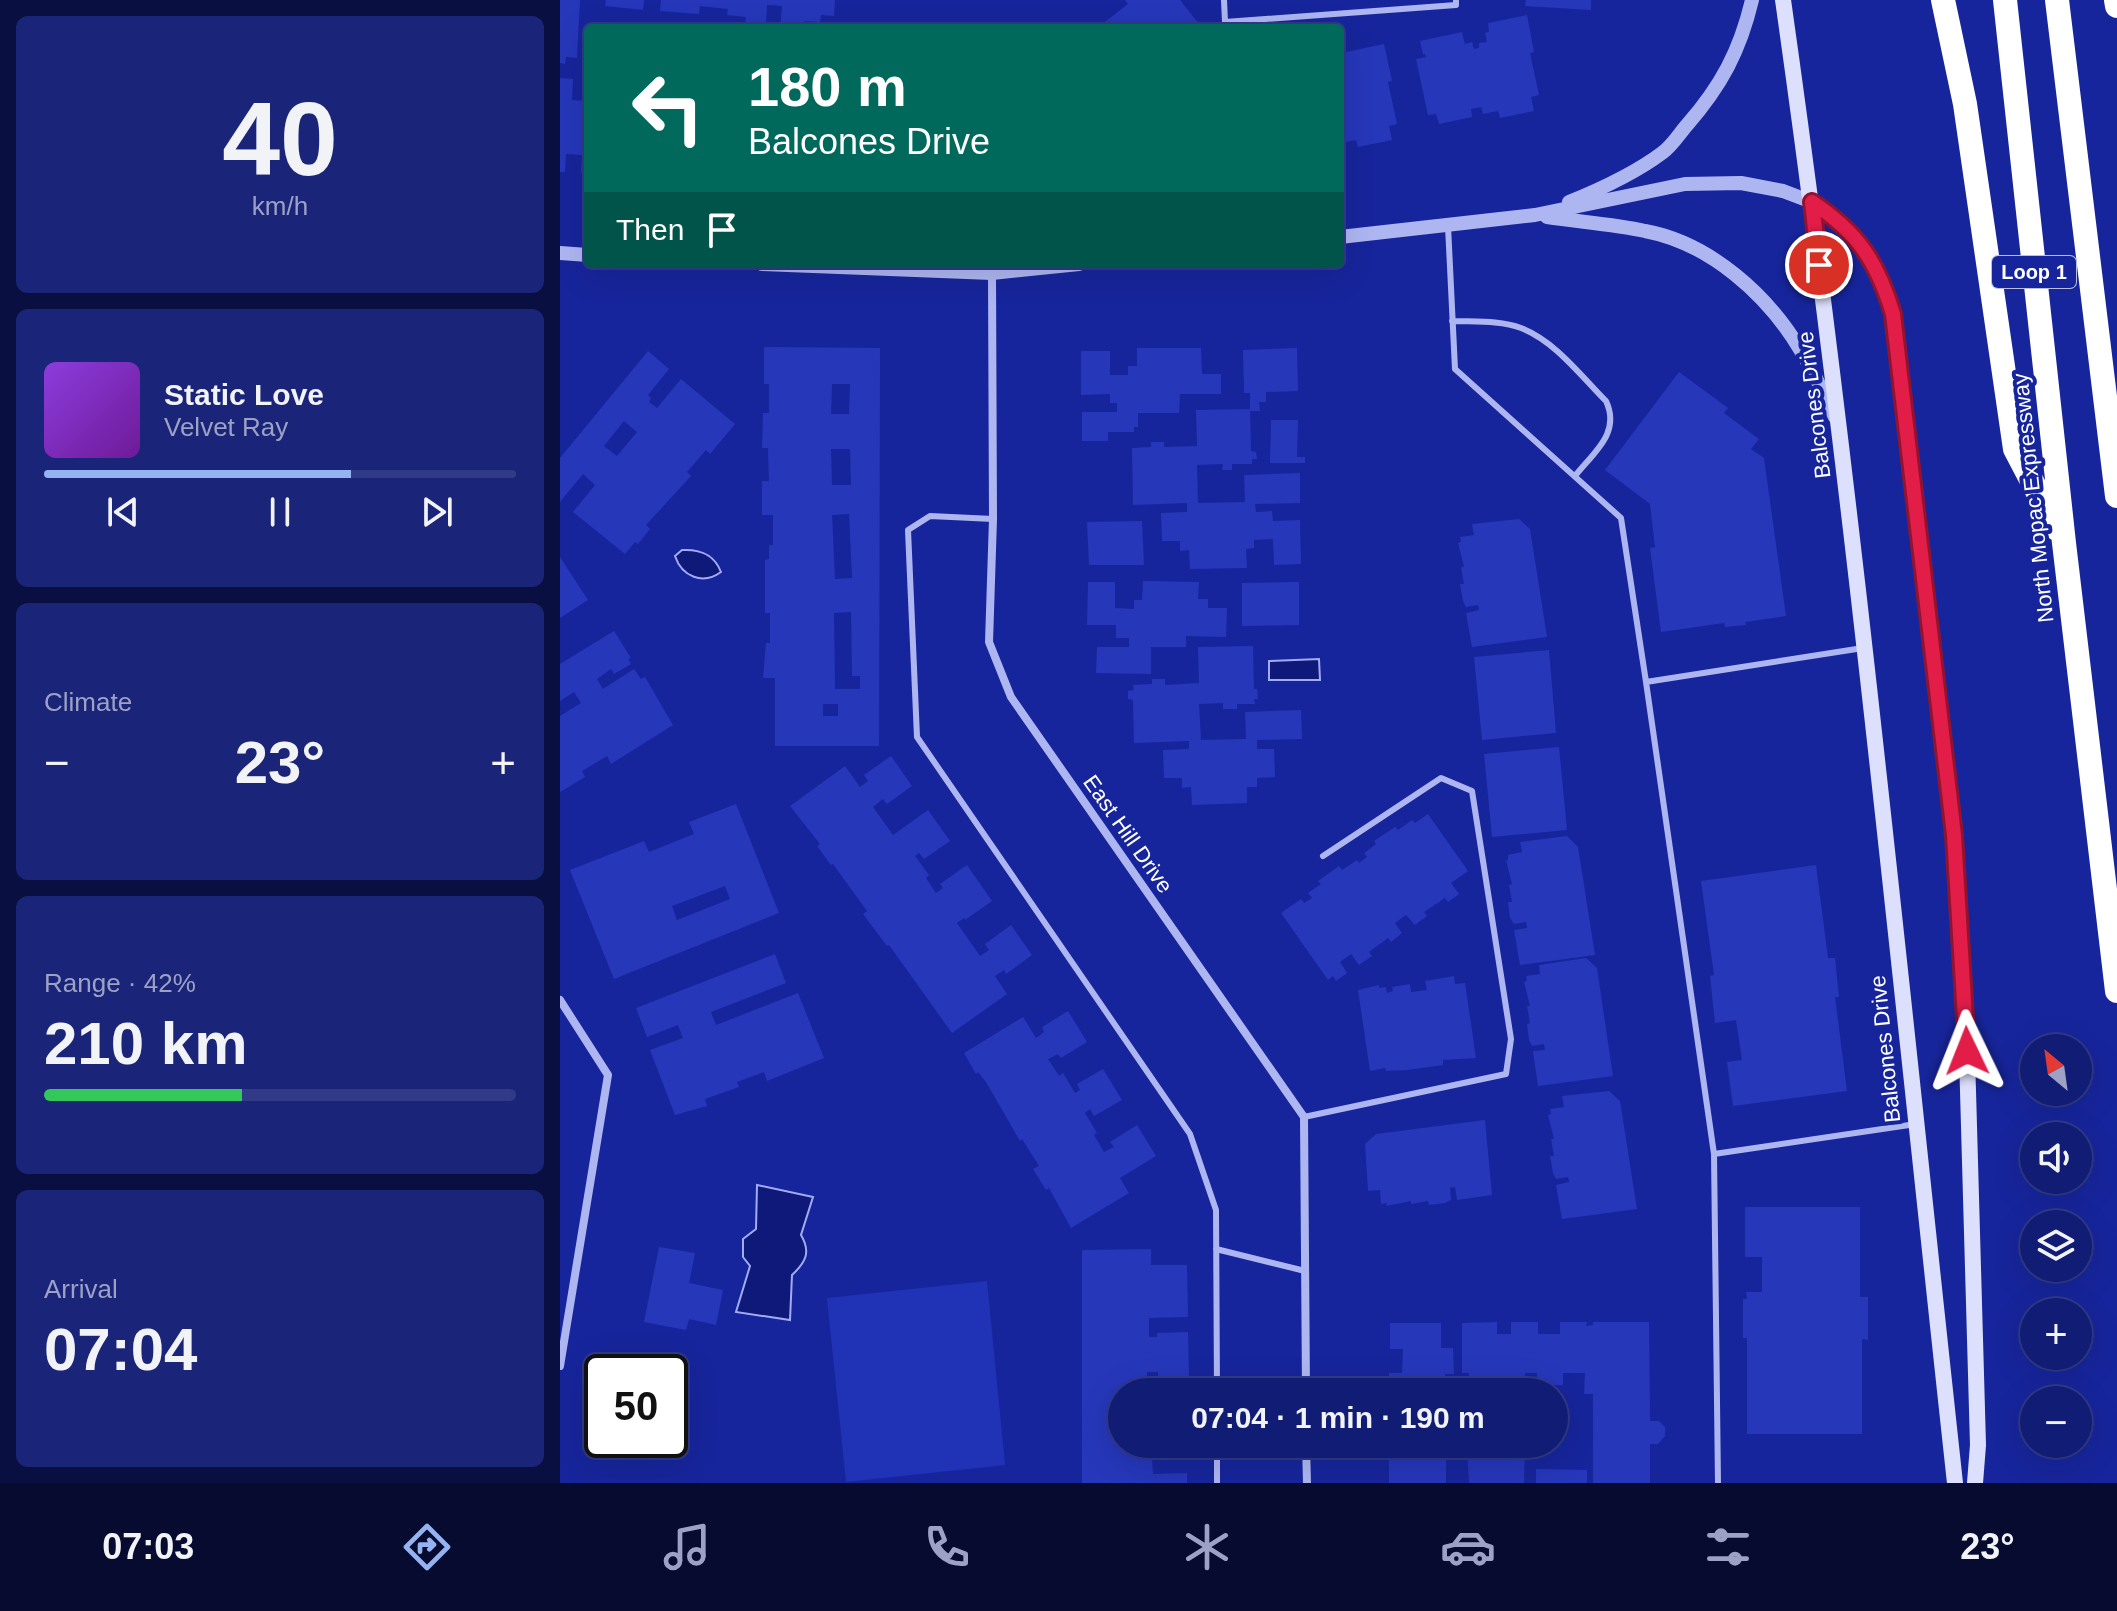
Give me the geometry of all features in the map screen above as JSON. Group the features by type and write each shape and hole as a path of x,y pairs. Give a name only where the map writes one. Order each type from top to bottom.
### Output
{"highway":[{"path":"1943,0 1965,104 2015,449 2064,543"},
{"name":"North Mopac Expressway","path":"2005,0 2117,991"},
{"path":"2057,0 2117,496"},
{"path":"2116,0 2117,6"}],"main road":[{"name":"Balcones Drive","path":"1783,0 1812,202 1838,424 1955,1483"},
{"path":"1812,202 1841,222 1860,244 1883,281 1893,314 1954,835 1966,1036 1978,1445 1975,1483"}],"street":[{"path":"1535,215 1608,186 1664,151 1704,106 1729,69 1744,34 1752,0"},
{"path":"1344,237 1535,215 1685,184 1741,183 1783,191 1812,202"},
{"path":"1535,215 1648,231 1696,249 1732,272 1781,322 1801,351 1838,424"},
{"path":"560,253 584,255"},
{"path":"864,268 992,273 1040,268"},
{"name":"East Hill Drive","path":"992,273 993,519 989,642 1011,697 1304,1117"},
{"path":"560,1000 608,1075 560,1366"},
{"path":"1304,1117 1306,1378"},
{"path":"1306,1458 1307,1483"}],"lane":[{"path":"1224,0 1225,24"},
{"path":"1237,24 1456,5 1456,0"},
{"path":"1448,225 1455,369 1621,518 1714,1154 1718,1483"},
{"path":"1452,321 1522,328 1545,341 1606,401 1611,412 1612,430 1575,476"},
{"path":"993,519 930,516 908,530 917,737 1190,1134 1216,1210 1217,1378"},
{"path":"1646,682 1863,648"},
{"path":"1304,1117 1506,1074 1511,1039 1472,791 1441,778 1323,856"},
{"path":"1714,1154 1916,1124"},
{"path":"1216,1249 1305,1271"},
{"path":"1217,1458 1217,1483"}],"shaded area":[{"path":"682,550 706,554 721,572 707,578 688,574 675,556"},
{"path":"1319,659 1320,680 1269,680 1269,661"},
{"path":"757,1185 813,1197 801,1235 806,1256 792,1275 790,1320 736,1312 750,1266 743,1257 743,1239 756,1229"},
{"path":"987,1281 1005,1465 846,1482 827,1298"}],"building":[{"path":"560,0 580,0 577,58 566,57 565,64 560,63"},
{"path":"606,0 644,0 643,10 605,6"},
{"path":"661,0 835,0 834,16 821,15 820,22 804,21 804,24 780,24 782,6 767,5 766,24 745,24 746,17 727,15 728,9 700,6 699,14 660,11"},
{"path":"1125,0 1180,0 1199,24 1102,24 1128,4"},
{"path":"1526,0 1591,0 1591,10 1525,6"},
{"path":"1527,15 1534,52 1530,53 1539,95 1531,97 1534,111 1500,118 1498,111 1483,114 1481,107 1471,109 1472,117 1439,124 1436,114 1428,115 1416,59 1426,57 1420,41 1462,32 1465,44 1472,42 1474,49 1479,48 1479,43 1487,42 1485,33 1489,32 1488,23"},
{"path":"1384,44 1397,124 1389,126 1392,140 1358,147 1356,140 1344,142 1346,52"},
{"path":"560,78 573,79 572,100 584,101 584,173 581,173 582,155 566,154 565,172 560,172"},
{"path":"764,347 880,348 879,746 775,746 775,678 763,678 766,643 770,643 770,613 765,613 765,560 769,559 769,545 773,545 773,515 762,515 762,481 769,481 768,448 762,448 763,413 769,413 769,384 764,384","holes":["832,384 850,384 849,414 831,414","831,449 850,449 851,485 832,485","849,514 852,578 835,579 832,515","851,612 852,676 860,676 860,689 835,689 834,613","823,704 838,704 838,716 823,716"]},
{"path":"1137,348 1201,348 1202,374 1221,374 1221,394 1180,394 1179,413 1138,413 1138,427 1134,427 1134,432 1108,432 1108,441 1082,441 1082,412 1117,412 1117,403 1110,403 1110,394 1081,395 1081,351 1110,351 1110,375 1128,375 1128,366 1137,366"},
{"path":"1297,348 1298,391 1266,392 1266,402 1259,402 1260,411 1250,411 1250,393 1244,393 1243,350"},
{"path":"648,351 669,369 648,395 651,398 649,402 657,408 681,379 735,424 710,454 706,450 687,472 691,476 646,525 650,529 638,544 635,542 625,554 573,512 595,485 583,474 560,502 560,458","holes":["624,421 637,432 617,456 604,446"]},
{"path":"1679,372 1728,408 1724,413 1759,439 1751,449 1764,458 1786,616 1745,622 1746,625 1725,627 1724,623 1661,632 1650,548 1655,547 1650,504 1605,470"},
{"path":"1250,409 1251,451 1256,452 1257,459 1252,459 1252,464 1232,464 1232,470 1222,470 1223,464 1197,465 1198,503 1245,502 1244,475 1300,473 1300,503 1255,504 1256,512 1272,511 1273,521 1300,520 1301,564 1274,565 1273,539 1254,540 1254,548 1246,549 1247,568 1190,569 1189,550 1180,551 1180,541 1162,541 1161,513 1187,512 1187,503 1133,505 1132,448 1151,447 1151,442 1164,442 1164,447 1197,446 1196,410"},
{"path":"1271,420 1298,420 1297,457 1305,457 1305,463 1270,463"},
{"path":"1519,519 1530,529 1547,637 1472,647 1466,613 1479,610 1478,605 1466,607 1463,601 1460,584 1464,584 1461,567 1464,567 1458,543 1461,542 1460,537 1474,535 1472,524"},
{"path":"1142,521 1144,565 1089,565 1087,522"},
{"path":"560,557 588,600 560,618"},
{"path":"1143,581 1199,582 1198,599 1208,599 1208,608 1227,608 1226,637 1186,636 1186,647 1151,647 1151,674 1096,673 1097,647 1129,647 1129,638 1116,638 1116,625 1087,625 1088,582 1115,582 1115,608 1134,609 1134,600 1142,600"},
{"path":"1299,582 1299,625 1242,626 1242,583"},
{"path":"614,631 631,658 628,659 631,664 614,674 611,669 597,679 603,689 634,669 641,679 645,677 673,725 611,764 607,756 582,771 585,777 560,792 560,716 581,703 574,692 560,701 560,664"},
{"path":"1253,646 1254,689 1257,689 1258,699 1254,699 1255,704 1237,704 1237,709 1223,709 1223,703 1199,704 1201,740 1246,739 1245,712 1301,710 1302,739 1257,740 1257,749 1274,749 1275,777 1257,778 1257,787 1247,787 1247,803 1192,805 1191,787 1182,788 1182,778 1164,778 1163,750 1189,749 1189,741 1134,743 1133,700 1128,699 1128,691 1134,690 1133,685 1152,684 1152,679 1165,679 1165,685 1199,683 1198,647"},
{"path":"1549,650 1556,733 1482,740 1474,657"},
{"path":"1559,747 1567,830 1492,837 1484,754"},
{"path":"891,756 912,786 887,804 883,799 873,807 893,835 928,810 950,841 924,859 919,853 915,856 929,875 926,878 936,893 943,888 940,884 967,865 992,901 957,923 980,956 989,950 985,944 1011,925 1032,955 1006,974 1004,970 995,976 1007,994 952,1033 863,914 867,911 790,806 845,766 860,787 868,781 864,775"},
{"path":"736,804 779,913 614,979 570,870 644,841 649,852 694,834 689,822","holes":["725,886 730,899 677,920 672,906"]},
{"path":"1428,814 1468,871 1451,883 1459,894 1448,902 1445,898 1424,912 1427,916 1415,925 1406,915 1395,923 1402,933 1391,942 1388,938 1369,952 1372,956 1359,965 1351,954 1340,962 1347,973 1336,981 1333,976 1328,980 1281,913 1301,899 1304,903 1312,898 1308,893 1321,884 1318,881 1339,866 1342,870 1367,857 1364,853 1376,844 1374,841 1395,827 1398,830"},
{"path":"1567,836 1578,847 1595,955 1520,965 1514,930 1527,928 1526,922 1514,924 1510,918 1508,902 1512,902 1509,885 1512,884 1506,860 1508,855 1522,852 1520,842"},
{"path":"1816,865 1828,958 1835,958 1839,997 1835,997 1847,1091 1733,1106 1727,1062 1742,1060 1736,1020 1715,1023 1710,976 1714,975 1701,881"},
{"path":"775,954 786,983 711,1012 716,1025 798,993 824,1058 767,1081 764,1072 737,1082 739,1087 705,1099 707,1106 675,1115 650,1050 683,1038 678,1025 647,1037 636,1008"},
{"path":"1586,958 1597,968 1613,1076 1538,1086 1533,1051 1545,1050 1544,1044 1532,1046 1529,1040 1527,1006 1530,1006 1524,982 1527,981 1526,976 1540,974 1539,965"},
{"path":"1454,976 1455,984 1465,983 1476,1058 1443,1060 1443,1065 1407,1070 1386,1071 1385,1068 1370,1071 1358,990 1379,985 1379,988 1386,987 1387,993 1393,991 1392,987 1410,984 1411,992 1427,990 1425,981"},
{"path":"1068,1011 1087,1042 1061,1058 1058,1054 1048,1059 1059,1076 1063,1073 1075,1093 1080,1090 1077,1084 1103,1069 1122,1100 1094,1116 1090,1109 1085,1113 1104,1152 1114,1147 1110,1142 1137,1125 1156,1156 1120,1178 1129,1193 1071,1228 1049,1188 1046,1190 1033,1169 1039,1166 964,1053 1023,1017 1036,1038 1044,1032 1042,1027"},
{"path":"1609,1091 1620,1101 1637,1209 1562,1219 1556,1185 1569,1182 1568,1177 1556,1179 1553,1173 1550,1156 1554,1156 1551,1139 1554,1139 1548,1115 1551,1114 1550,1109 1564,1107 1562,1096"},
{"path":"1485,1120 1492,1195 1457,1200 1455,1187 1450,1188 1451,1200 1445,1203 1429,1205 1428,1201 1411,1204 1411,1201 1386,1206 1387,1203 1381,1204 1380,1190 1368,1191 1365,1144 1376,1134"},
{"path":"1745,1207 1860,1207 1860,1297 1868,1297 1868,1340 1862,1339 1862,1434 1747,1434 1747,1338 1743,1338 1743,1299 1747,1299 1746,1292 1762,1292 1762,1257 1745,1257"},
{"path":"659,1247 695,1253 689,1283 723,1290 716,1325 689,1319 686,1330 644,1322"},
{"path":"1151,1249 1151,1265 1187,1265 1188,1317 1149,1318 1149,1337 1157,1337 1157,1333 1188,1332 1189,1377 1158,1378 1158,1372 1147,1372 1147,1378 1108,1378 1108,1458 1152,1459 1153,1474 1187,1473 1187,1483 1082,1483 1082,1250"},
{"path":"1497,1322 1497,1334 1511,1334 1511,1322 1538,1322 1538,1334 1560,1334 1560,1322 1587,1322 1586,1326 1593,1325 1593,1322 1649,1322 1650,1421 1659,1421 1665,1427 1665,1436 1658,1444 1650,1444 1650,1483 1593,1483 1593,1394 1584,1394 1585,1373 1563,1373 1563,1378 1537,1378 1537,1373 1525,1373 1525,1378 1469,1378 1469,1373 1462,1373 1462,1323"},
{"path":"1390,1323 1441,1323 1441,1348 1453,1348 1454,1374 1445,1374 1445,1378 1389,1378 1389,1373 1402,1373 1403,1349 1390,1349"},
{"path":"1389,1458 1446,1458 1446,1483 1389,1483"},
{"path":"1468,1458 1525,1458 1524,1483 1469,1483"},
{"path":"1536,1469 1587,1470 1587,1483 1536,1483"}],"route":[{"path":"1819,265 1812,202 1841,222 1860,244 1883,281 1893,314 1954,835 1967,1051"}]}
